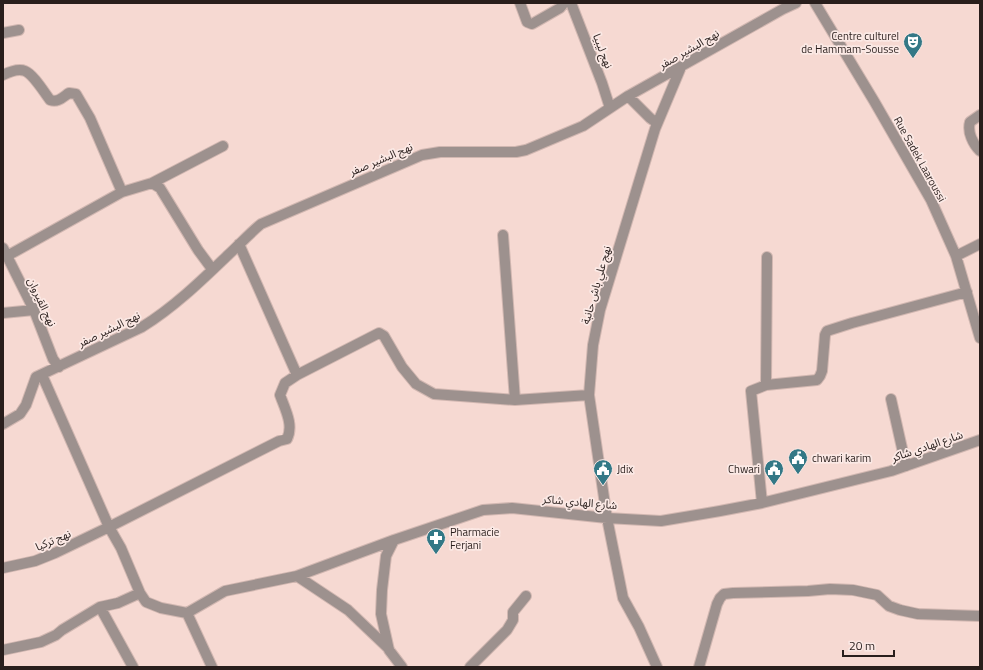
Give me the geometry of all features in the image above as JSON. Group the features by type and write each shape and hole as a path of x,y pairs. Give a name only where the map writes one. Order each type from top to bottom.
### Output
{"street":[{"path":"520,3 527,22 532,24 560,8 564,3"},
{"name":"نهج ليبيا","path":"572,3 610,108"},
{"name":"نهج البشير صفر","path":"42,375 154,320 190,291 261,224 415,157 440,152 516,152 526,150 583,126 628,96 681,67 783,6 796,3"},
{"name":"Rue Sadek Laaroussi","path":"815,3 931,200 956,256 980,338"},
{"path":"3,33 19,30"},
{"name":"نهج علي باش حانبة","path":"657,667 639,627 623,598 607,518 589,395 593,345 600,310 657,122 681,67"},
{"path":"3,75 18,70 24,70 50,100 54,102 58,101 69,93 76,94 90,118 122,192"},
{"path":"628,96 650,118 657,122"},
{"path":"980,115 970,122 969,126 974,143 980,151"},
{"path":"5,252 122,192 152,183 222,146"},
{"path":"152,183 160,188 198,250 212,269"},
{"path":"503,235 515,400"},
{"path":"240,244 297,374 379,333 384,336 402,366 416,384 434,394 515,400 589,395"},
{"path":"956,256 980,244"},
{"name":"نهج القيروان","path":"5,252 34,310 54,359 59,367"},
{"path":"766,385 767,257"},
{"path":"762,503 750,394 751,391 766,385 817,380 822,371 825,336 827,331 967,292"},
{"path":"3,313 34,310"},
{"name":"نهج تركيا","path":"3,568 34,561 48,556 109,527 279,441 287,439 290,433 290,423 280,395 285,383 297,374"},
{"path":"3,424 20,414 26,404 36,377 42,375 109,527 121,548 140,593 146,602 161,608 186,613 212,667"},
{"path":"891,399 906,466"},
{"name":"شارع الهادي شاكر","path":"186,613 225,591 297,576 394,540 482,510 512,508 607,518 661,520 762,503 891,471 980,440"},
{"path":"389,650 381,614 382,590 386,556 394,540"},
{"path":"297,576 348,610 389,650 402,667"},
{"path":"699,667 717,604 724,594 746,592 808,591 830,588 853,590 877,595 889,606 918,614 980,616"},
{"path":"3,650 41,642 56,635 100,607 118,603 140,593"},
{"path":"470,667 507,630 513,620 513,612 526,596"},
{"path":"100,607 133,667"}],"place":[{"name":"Centre culturel de Hammam-Sousse","path":"913,59"},
{"name":"chwari karim","path":"798,475"},
{"name":"Jdix","path":"603,486"},
{"name":"Chwari","path":"774,486"},
{"name":"Pharmacie Ferjani","path":"436,555"}]}
